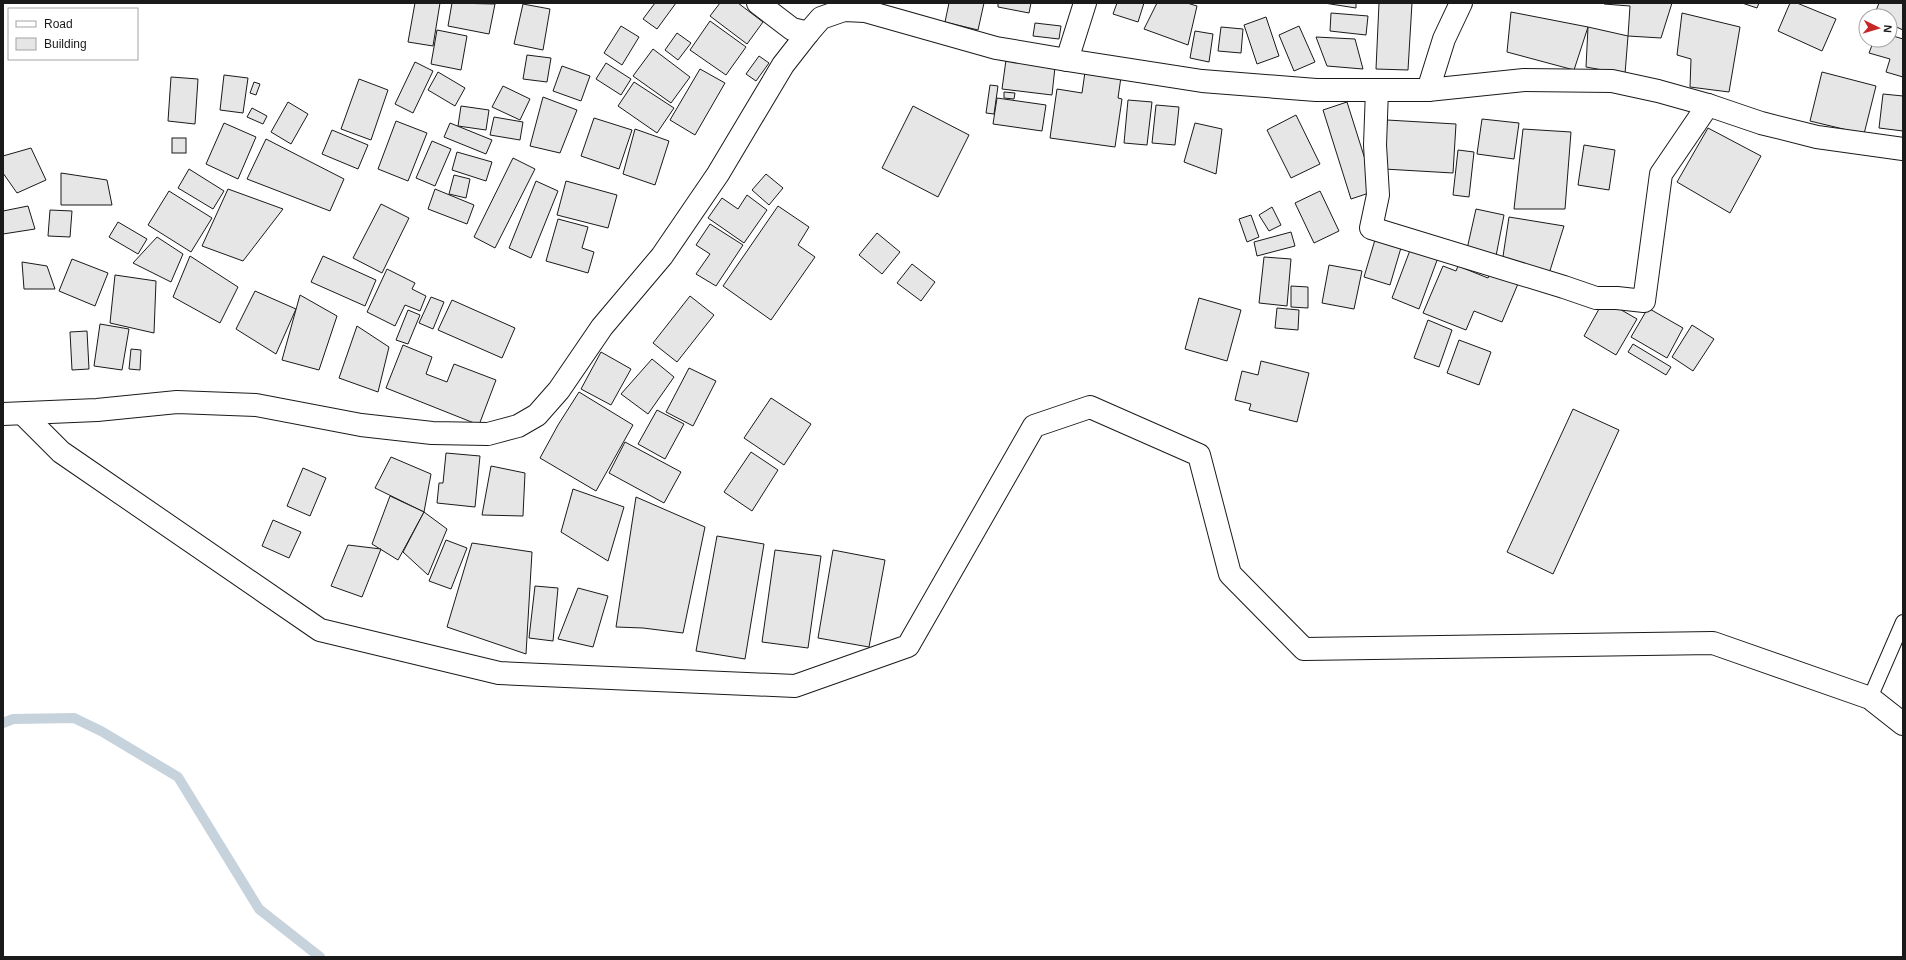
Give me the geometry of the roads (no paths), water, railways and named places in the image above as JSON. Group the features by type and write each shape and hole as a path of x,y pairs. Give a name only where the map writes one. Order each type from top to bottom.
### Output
{"street":[{"path":"758,3 792,29 808,33"},
{"path":"1067,60 1086,3"},
{"path":"1428,90 1444,39 1461,3"},
{"path":"13,414 98,410 177,402 256,404 361,425 432,433 488,434 518,426 537,415 559,390 602,327 662,256 718,174 783,65 808,33 821,18 844,10 865,11 996,48 1202,81 1316,90 1428,90 1524,80 1612,81 1658,91 1708,105 1761,123 1817,137 1903,149"},
{"path":"1377,90 1375,145 1378,195 1371,228 1596,298 1617,298 1644,301 1661,174 1708,105"},
{"path":"13,414 61,452 320,630 499,673 795,686 908,646 1034,426 1090,407 1199,455 1230,574 1304,649 1713,643 1870,698 1903,724"}],"lane":[{"path":"1870,698 1903,622"}],"waterway":[{"path":"3,723 13,719 74,718 101,731 178,777 259,909 320,957"}]}
